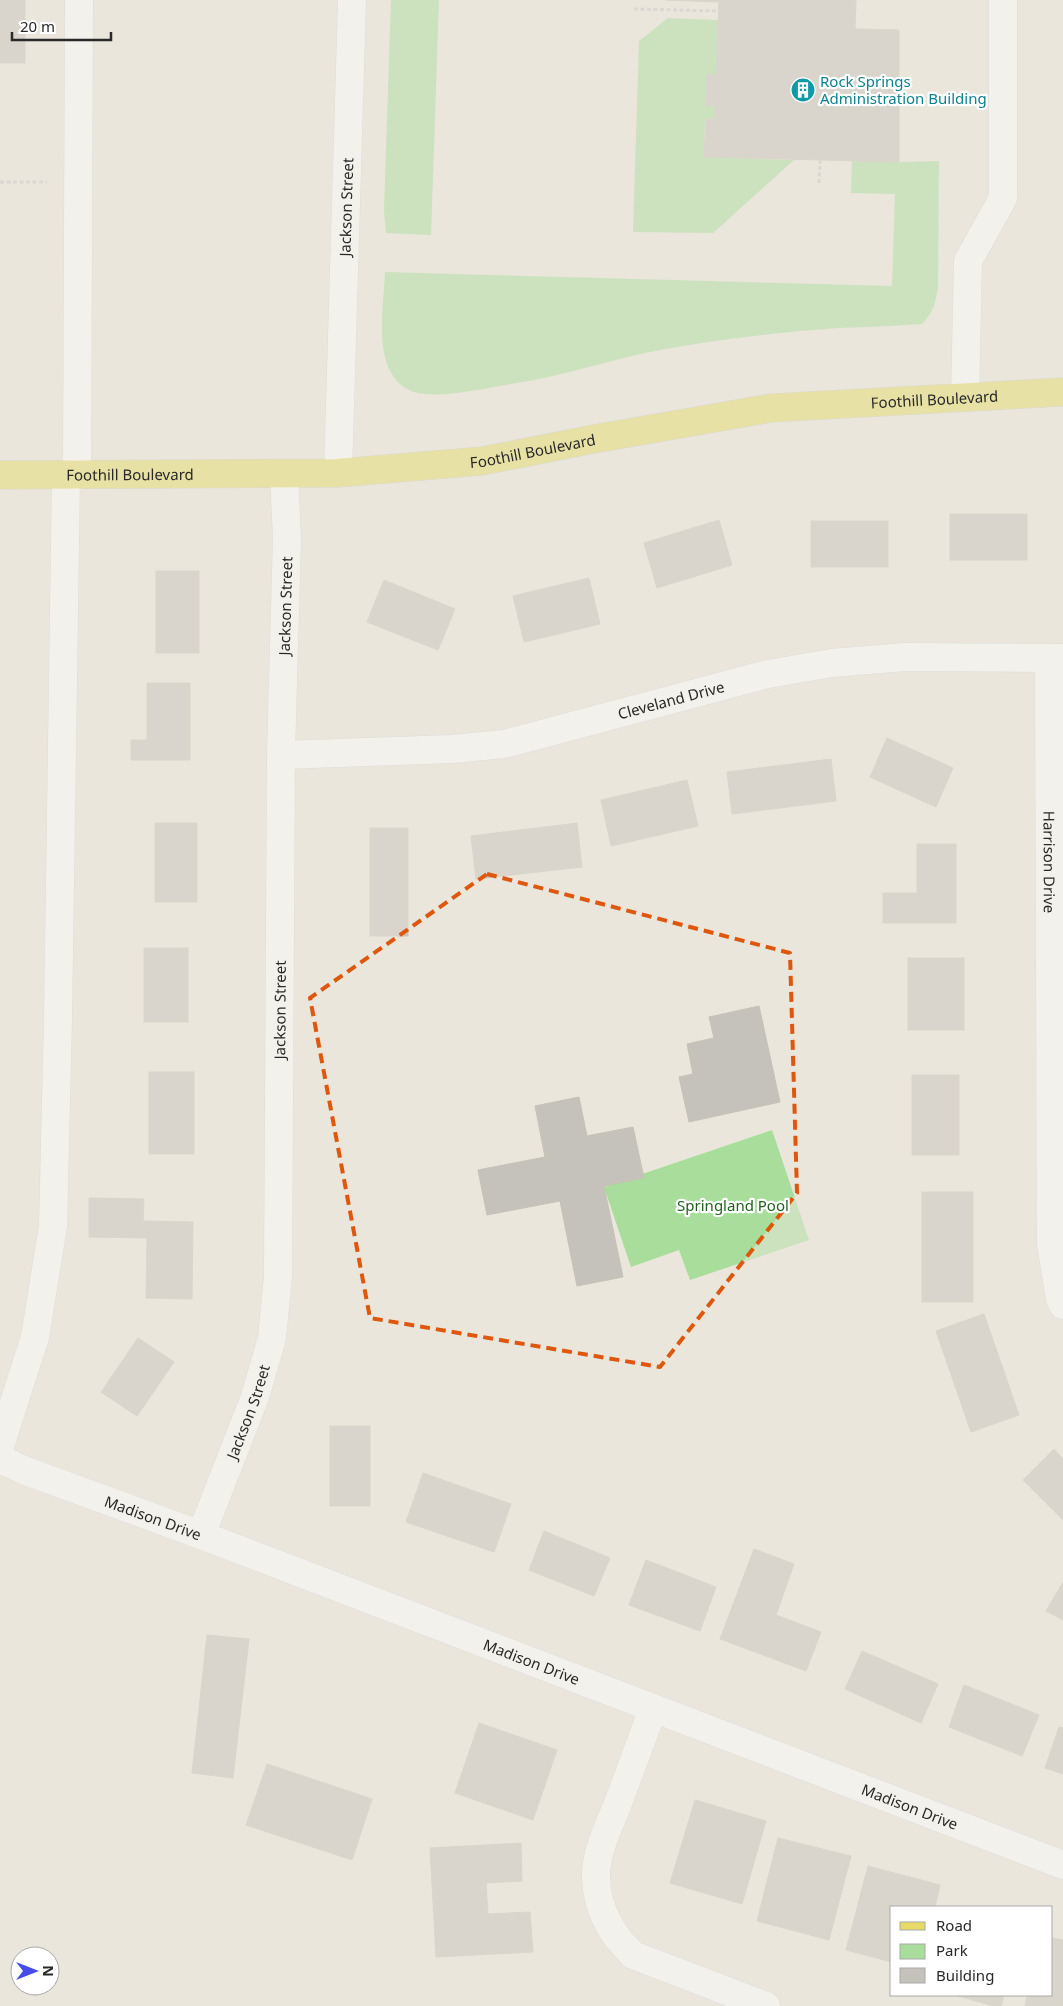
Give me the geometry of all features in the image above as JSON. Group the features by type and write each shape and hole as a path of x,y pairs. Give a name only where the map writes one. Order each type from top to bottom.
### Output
{"main road":[{"name":"Foothill Boulevard","path":"0,475 338,473 482,462 594,439 771,408 1063,392"}],"street":[{"path":"0,1446 35,1337 53,1226 78,182 79,0"},
{"name":"Jackson Street","path":"338,473 352,0"},
{"path":"965,396 968,261 1003,198 1003,0"},
{"name":"Jackson Street","path":"202,1535 255,1397 272,1338 278,1276 281,755 287,538 284,474"},
{"name":"Cleveland Drive","path":"281,755 433,750 504,744 768,674 832,663 905,657 1056,658"},
{"name":"Harrison Drive","path":"1056,658 1057,1116 1051,1244 1060,1299 1063,1305"},
{"name":"Madison Drive","path":"0,1459 26,1471 202,1535 1063,1865"},
{"path":"653,1709 600,1851 596,1878 600,1904 608,1925 621,1944 633,1955 766,2006"}],"path":[{"path":"634,9 718,11"},
{"path":"819,183 820,161"},
{"path":"0,182 78,182"}],"highlighted area":[{"path":"487,874 790,953 797,1193 660,1367 370,1318 310,998"}],"green space":[{"path":"391,0 439,0 431,235 386,233 384,211"},
{"path":"668,18 718,20 716,75 708,74 706,106 715,106 715,119 705,119 704,157 794,160 713,233 633,232 639,41"},
{"path":"852,161 939,161 938,287 933,307 929,316 922,324 839,328 709,342 627,357 530,381 457,393 417,393 407,389 396,379 388,367 382,336 385,272 892,286 895,194 851,193"},
{"name":"Springland Pool","path":"772,1130 809,1240 690,1280 679,1250 631,1267 604,1187"}],"building":[{"path":"0,0 25,0 25,63 0,63"},
{"name":"Rock Springs Administration Building","path":"666,0 856,0 855,29 899,30 899,162 704,157 706,119 715,119 715,106 706,106 707,74 716,75 719,2"},
{"path":"950,514 1027,514 1027,560 950,560"},
{"path":"719,520 732,565 657,588 644,543"},
{"path":"811,521 888,521 888,567 811,567"},
{"path":"156,571 199,571 199,653 156,653"},
{"path":"589,578 600,624 524,642 513,596"},
{"path":"384,580 455,609 438,650 367,622"},
{"path":"147,683 190,683 190,760 131,760 131,740 147,740"},
{"path":"887,738 953,768 936,807 870,777"},
{"path":"831,759 836,801 732,814 727,772"},
{"path":"687,780 698,826 611,846 601,800"},
{"path":"155,823 197,823 197,902 155,902"},
{"path":"577,823 582,867 476,879 471,836"},
{"path":"370,828 408,828 408,936 370,936"},
{"path":"917,844 956,844 956,923 883,923 883,893 917,893"},
{"path":"144,948 188,948 188,1022 144,1022"},
{"path":"908,958 964,958 964,1030 908,1030"},
{"path":"759,1006 780,1102 689,1122 679,1077 693,1074 687,1044 714,1038 709,1017"},
{"path":"149,1072 194,1072 194,1154 149,1154"},
{"path":"912,1075 959,1075 959,1155 912,1155"},
{"path":"579,1097 587,1136 633,1127 644,1178 604,1186 623,1277 577,1286 560,1201 487,1215 478,1170 545,1157 535,1106"},
{"path":"922,1192 973,1192 973,1302 922,1302"},
{"path":"89,1198 144,1199 143,1221 193,1222 192,1299 146,1298 147,1238 89,1237"},
{"path":"984,1314 1019,1415 971,1432 936,1331"},
{"path":"138,1338 174,1362 137,1416 101,1392"},
{"path":"330,1426 370,1426 370,1506 330,1506"},
{"path":"1054,1449 1063,1459 1063,1520 1023,1480"},
{"path":"423,1473 511,1504 494,1552 406,1522"},
{"path":"544,1531 610,1558 594,1596 529,1570"},
{"path":"754,1549 794,1564 776,1615 821,1632 806,1671 720,1639"},
{"path":"646,1560 716,1587 700,1631 629,1605"},
{"path":"1063,1582 1063,1620 1046,1611"},
{"path":"207,1635 249,1639 233,1778 192,1773"},
{"path":"862,1651 938,1684 921,1723 845,1689"},
{"path":"964,1685 1039,1715 1022,1756 949,1727"},
{"path":"479,1723 557,1750 533,1820 455,1793"},
{"path":"1059,1727 1063,1728 1063,1774 1045,1768"},
{"path":"267,1764 372,1799 352,1860 246,1825"},
{"path":"695,1800 766,1821 742,1904 670,1883"},
{"path":"778,1838 851,1856 829,1940 757,1921"},
{"path":"521,1843 522,1881 486,1883 488,1914 530,1912 533,1952 436,1957 430,1848"},
{"path":"868,1866 940,1885 935,1906 890,1906 890,1961 846,1950"},
{"path":"1053,1938 1063,1940 1063,2006 1025,2006 1027,1996 1053,1996"},
{"path":"958,1996 1004,1996 1001,2006 994,2006"}],"place":[{"name":"Rock Springs Administration Building","path":"803,90"}]}
